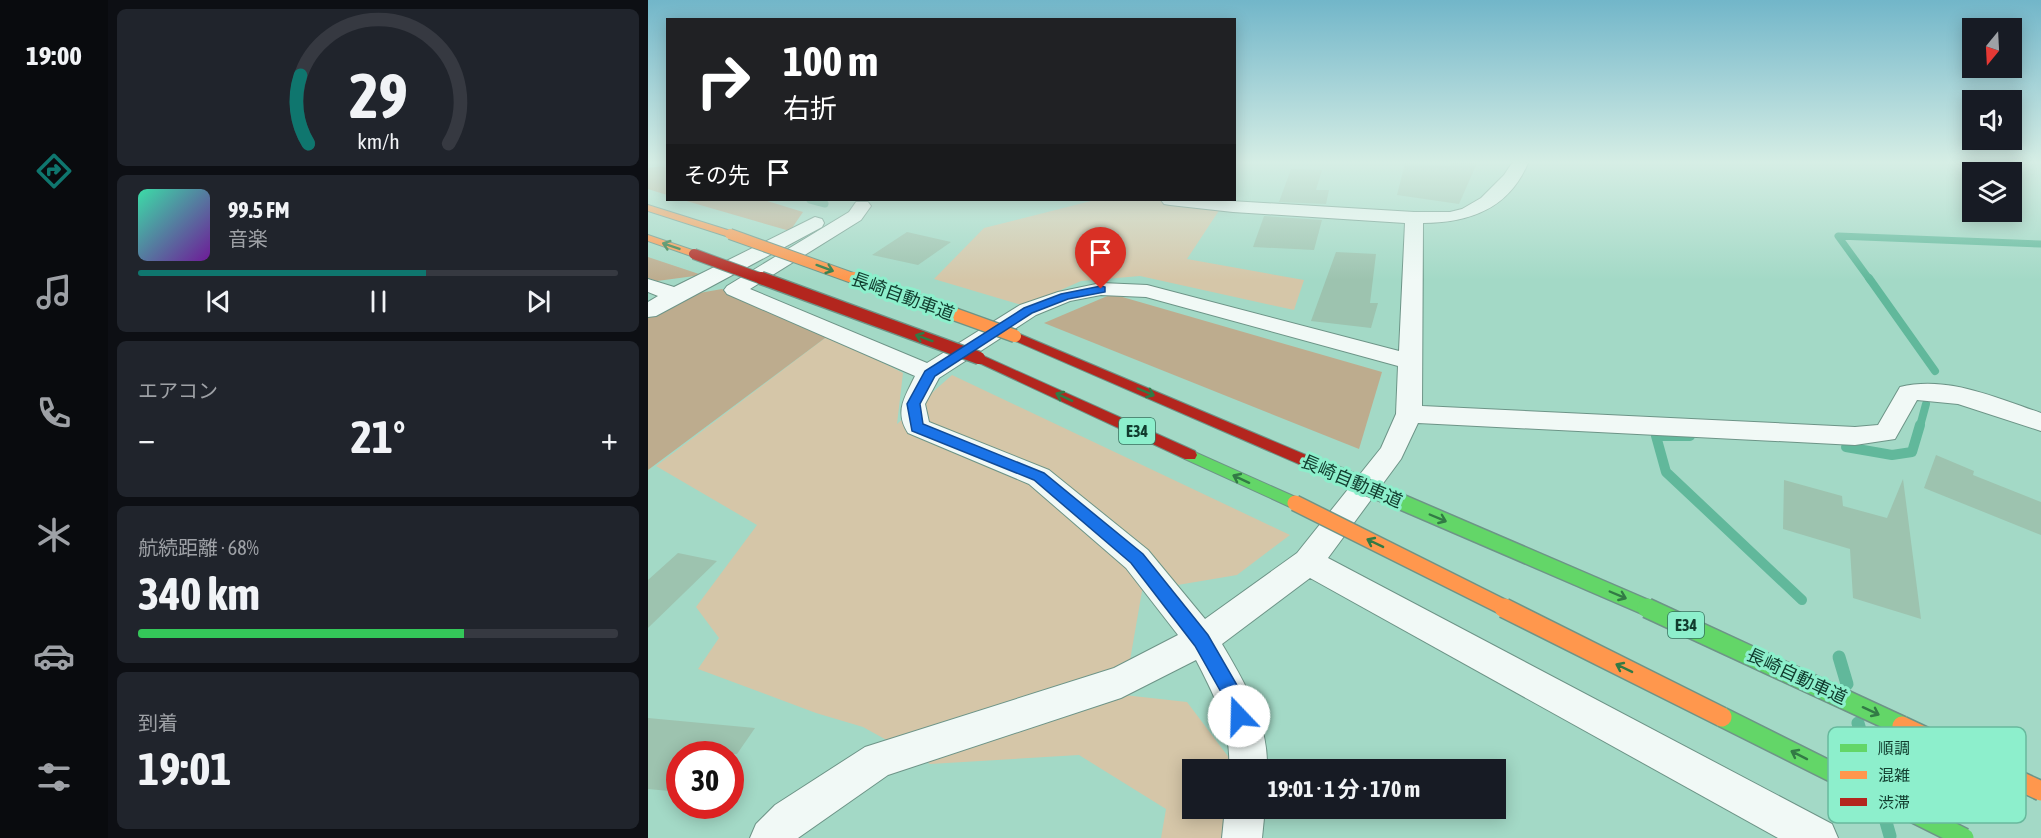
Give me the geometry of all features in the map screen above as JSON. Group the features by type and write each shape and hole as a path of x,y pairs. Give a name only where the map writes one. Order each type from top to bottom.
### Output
{"highway":[{"name":"長崎自動車道","path":"648,208 730,234 1015,336 1673,619 1904,727"},
{"name":"長崎自動車道","path":"648,238 979,358 1295,503 1828,770"},
{"name":"長崎自動車道","path":"2026,784 2041,791"},
{"name":"長崎自動車道","path":"1934,823 1964,838"}],"street":[{"path":"1189,202 1414,218 1469,214 1482,208 1488,202"},
{"path":"648,311 831,213 868,203"},
{"path":"868,203 855,216 734,290 929,374"},
{"path":"770,838 789,819 879,760 1121,682 1202,640 1308,562 1392,453 1409,414 1414,218"},
{"path":"648,285 675,295"},
{"path":"1249,759 1249,751 1235,698 1202,640 1137,559 1039,477 917,427 914,404 929,374 1028,310 1065,296 1101,289 1147,291 1410,362"},
{"path":"1409,414 1630,426 1806,432 1865,437 1886,433 1909,393 1926,389 2041,422"},
{"path":"1308,562 1818,838"},
{"path":"1242,838 1244,819"}],"shaded area":[{"path":"690,202 771,202 803,212 790,231"},
{"path":"1087,202 1195,202 1222,206 1187,259 1304,280 1294,310 1140,276 1081,281 1025,306 934,279 984,228"},
{"path":"648,257 702,275 657,281 648,278"},
{"path":"722,289 829,335 648,470 648,302"},
{"path":"1112,294 1382,372 1359,449 1044,323"},
{"path":"829,335 903,373 897,424 952,375 1290,535 1237,575 1142,591 1124,695 1187,702 1230,759 1182,759 1182,819 1227,819 1223,838 1161,838 1166,809 1079,755 930,764 863,727 816,713 698,669 719,638 696,607 757,525 656,466"}],"building":[{"path":"1282,202 1326,202 1326,204"},
{"path":"1264,216 1322,220 1314,250 1253,247"},
{"path":"907,232 951,242 918,265 872,255"},
{"path":"1336,252 1376,254 1370,303 1378,303 1371,328 1311,321"},
{"path":"1936,455 1974,471 1973,475 2041,502 2041,535 1924,488"},
{"path":"1903,479 1921,619 1853,598 1850,549 1783,529 1784,480 1842,496 1843,506 1887,518"},
{"path":"678,553 717,561 648,628 648,580"},
{"path":"648,718 755,728 744,744 744,741 666,741 666,791 648,789"}],"waterway":[{"path":"818,202 825,204"},
{"path":"1870,280 1838,236 2041,244"},
{"path":"1869,278 1935,371"},
{"path":"1920,426 1926,404"},
{"path":"1846,447 1892,455 1912,452 1920,425"},
{"path":"1690,436 1656,436 1666,472 1802,600"},
{"path":"1839,657 1847,684"},
{"path":"1858,723 1859,727"},
{"path":"1886,823 1890,836"}],"traffic: fast":[{"path":"1190,455 1295,503"},
{"path":"1327,470 1673,619 1902,726"},
{"path":"1722,717 1828,770"},
{"path":"1934,823 1964,838"}],"traffic: slow":[{"path":"648,208 730,234"},
{"path":"730,234 1015,336"},
{"path":"648,238 694,254"},
{"path":"1295,503 1722,717"},
{"path":"2026,784 2041,791"}],"traffic: jam":[{"path":"694,254 979,358"},
{"path":"1015,336 1327,470"},
{"path":"979,358 1190,455"}],"route":[{"path":"1101,289 1065,296 1028,310 929,374 914,404 917,427 1039,477 1137,559 1202,640 1235,698 1239,716"}]}
